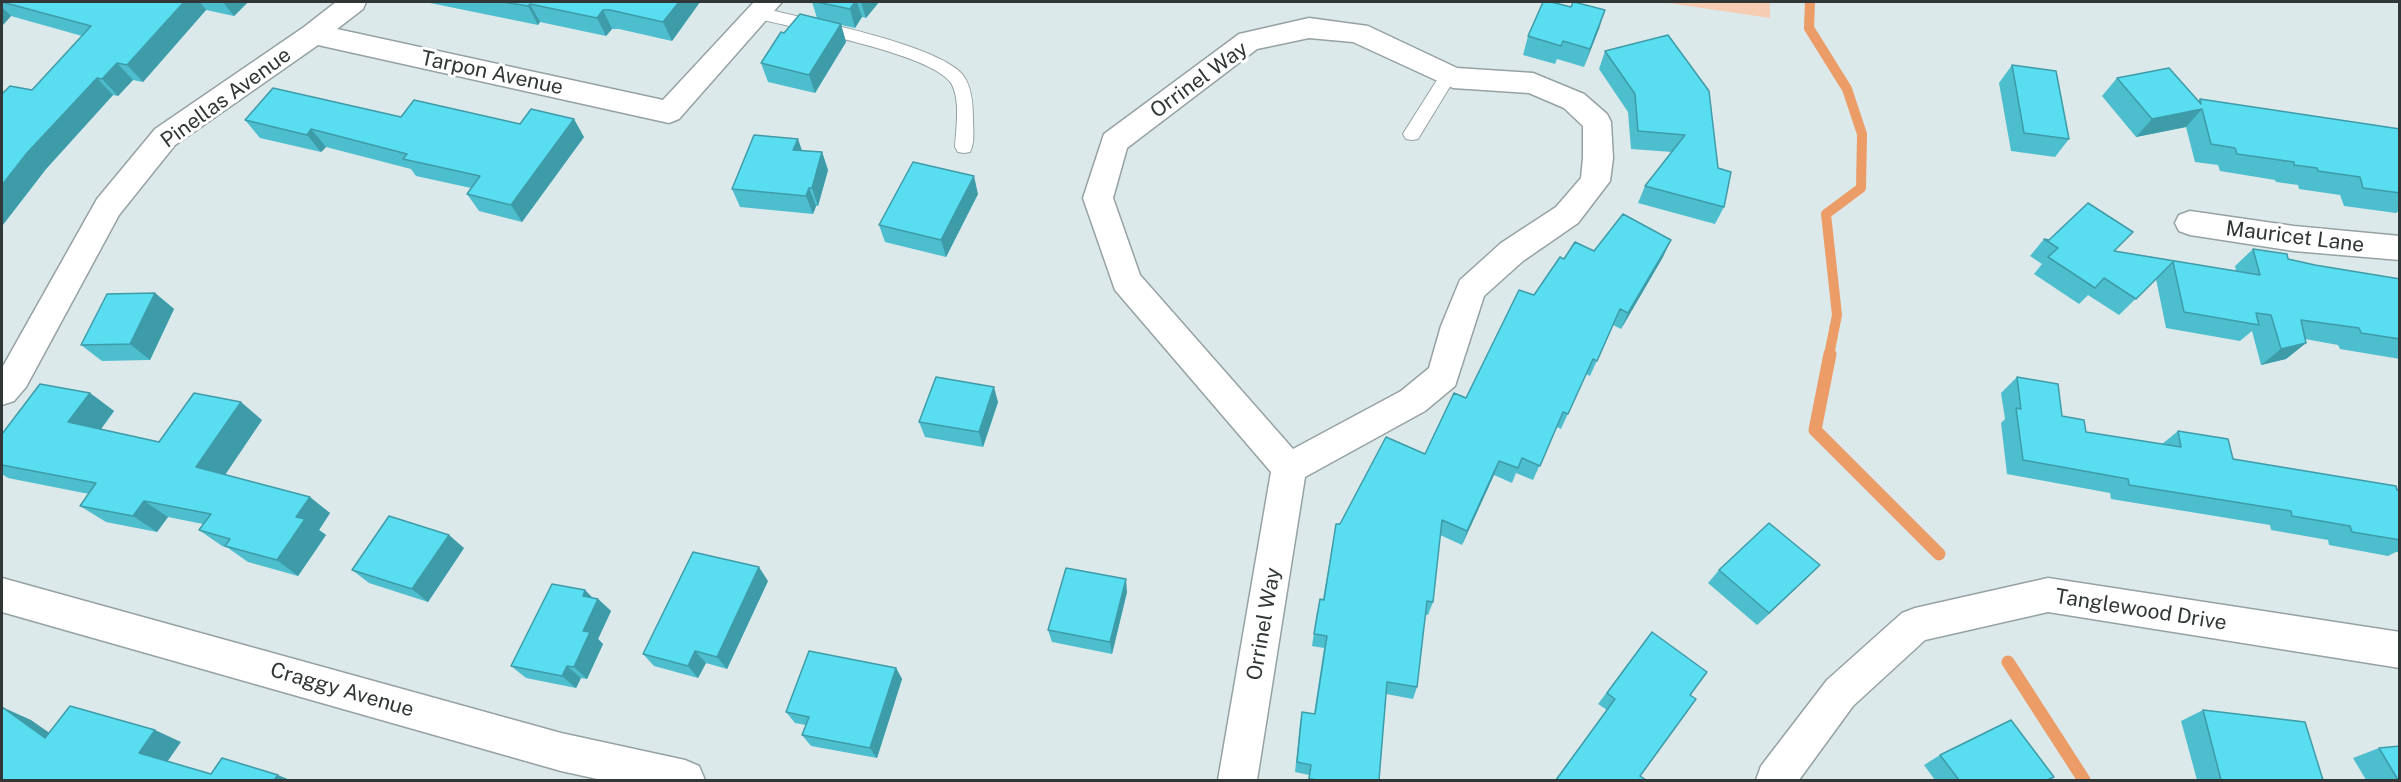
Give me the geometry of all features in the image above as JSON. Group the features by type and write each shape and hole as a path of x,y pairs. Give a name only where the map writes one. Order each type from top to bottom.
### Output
{"street":[{"name":"Pinellas Avenue","path":"2,391 14,378 108,207 165,137 314,34 353,2"},
{"name":"Tarpon Avenue","path":"314,34 669,112 764,7"},
{"name":"Orrinel Way","path":"1237,780 1276,555 1288,468 1126,281 1098,198 1114,142 1249,41 1309,28 1358,33 1448,76 1533,83 1574,101 1597,122 1598,158 1595,182 1567,215 1512,252 1471,289 1457,326 1443,376 1413,401 1288,468"},
{"name":"Mauricet Lane","path":"2190,223 2288,238 2400,248"},
{"name":"Craggy Avenue","path":"2,595 561,752 685,780"},
{"name":"Tanglewood Drive","path":"1775,780 1840,693 1915,625 2048,595 2400,650"}],"lane":[{"path":"764,7 896,49 941,66 956,78 961,92 963,147"},
{"path":"1412,134 1448,76"}],"shaded area":[{"path":"1661,2 1770,2 1770,18"}],"building":[{"path":"2,2 184,2 127,65 117,63 102,79 97,78 27,153 2,185 2,94 10,86 32,90 91,26"},
{"path":"503,2 679,2 663,22 610,10 603,10 597,18 530,4 528,6"},
{"path":"817,2 855,2 850,9"},
{"path":"1543,2 1571,7 1574,2 1605,10 1590,49 1563,41 1561,46 1528,36"},
{"path":"800,14 841,24 809,75 761,63 781,32 784,33"},
{"path":"1668,35 1709,91 1718,168 1731,172 1724,207 1645,186 1685,135 1638,131 1635,94 1605,51"},
{"path":"2012,65 2056,71 2069,139 2024,133"},
{"path":"2169,68 2201,104 2200,99 2400,129 2400,193 2363,188 2360,177 2318,171 2317,168 2294,165 2294,162 2237,154 2235,148 2211,144 2202,109 2152,119 2117,78"},
{"path":"273,88 401,117 414,100 520,124 531,109 574,119 511,205 467,194 480,176 403,159 407,154 311,129 307,135 245,120"},
{"path":"754,135 798,139 793,150 822,152 812,188 809,188 806,196 732,189"},
{"path":"913,162 974,176 941,240 879,225"},
{"path":"2088,203 2133,232 2114,251 2260,275 2253,249 2287,254 2288,259 2315,265 2400,279 2400,339 2361,333 2359,328 2301,320 2306,343 2281,349 2271,315 2256,313 2259,325 2184,312 2173,262 2136,299 2104,278 2095,288 2048,257 2058,248 2044,239 2049,240"},
{"path":"1623,214 1671,240 1628,313 1620,309 1597,361 1593,359 1568,414 1563,412 1540,466 1522,458 1518,468 1499,461 1467,531 1442,520 1433,602 1427,601 1417,687 1387,682 1379,780 1309,779 1311,765 1297,762 1302,712 1315,714 1327,636 1314,634 1320,599 1324,600 1336,524 1340,524 1386,437 1425,454 1454,393 1466,398 1519,290 1534,295 1560,257 1564,259 1575,242 1594,251"},
{"path":"155,293 130,344 81,345 107,294"},
{"path":"936,377 994,387 979,432 919,422"},
{"path":"2017,377 2058,384 2062,416 2084,420 2086,432 2181,447 2178,431 2228,439 2233,459 2396,486 2397,490 2400,490 2400,540 2352,532 2350,526 2292,516 2291,511 2129,485 2128,479 2023,460 2016,408 2021,409"},
{"path":"40,384 90,393 68,422 159,442 194,393 241,402 196,467 310,497 296,517 305,519 277,560 225,546 230,539 199,530 211,514 144,501 133,516 80,506 96,483 2,465 2,434"},
{"path":"389,516 449,535 412,589 352,570"},
{"path":"1769,523 1820,565 1769,613 1719,570"},
{"path":"693,552 759,567 717,657 695,651 688,666 643,654"},
{"path":"1066,568 1126,579 1110,642 1048,630"},
{"path":"552,584 585,590 583,596 598,599 583,631 590,632 574,667 567,666 562,676 511,666"},
{"path":"1652,632 1707,672 1690,695 1696,699 1640,776 1646,780 1556,780 1615,699 1607,693"},
{"path":"809,651 896,668 870,748 802,735 809,717 786,712"},
{"path":"70,706 155,730 139,753 211,774 222,758 278,775 274,780 2,780 2,707 45,738"},
{"path":"2203,710 2305,722 2323,780 2221,780"},
{"path":"2011,720 2054,777 2047,780 1959,780 1940,755"},
{"path":"2400,746 2400,780 2398,780 2379,748"}],"waterway":[{"path":"1810,2 1809,28 1847,89 1862,134 1861,188 1826,214 1837,315 1829,355"},
{"path":"1830,354 1815,430 1939,554"},
{"path":"2008,662 2084,780"}]}
